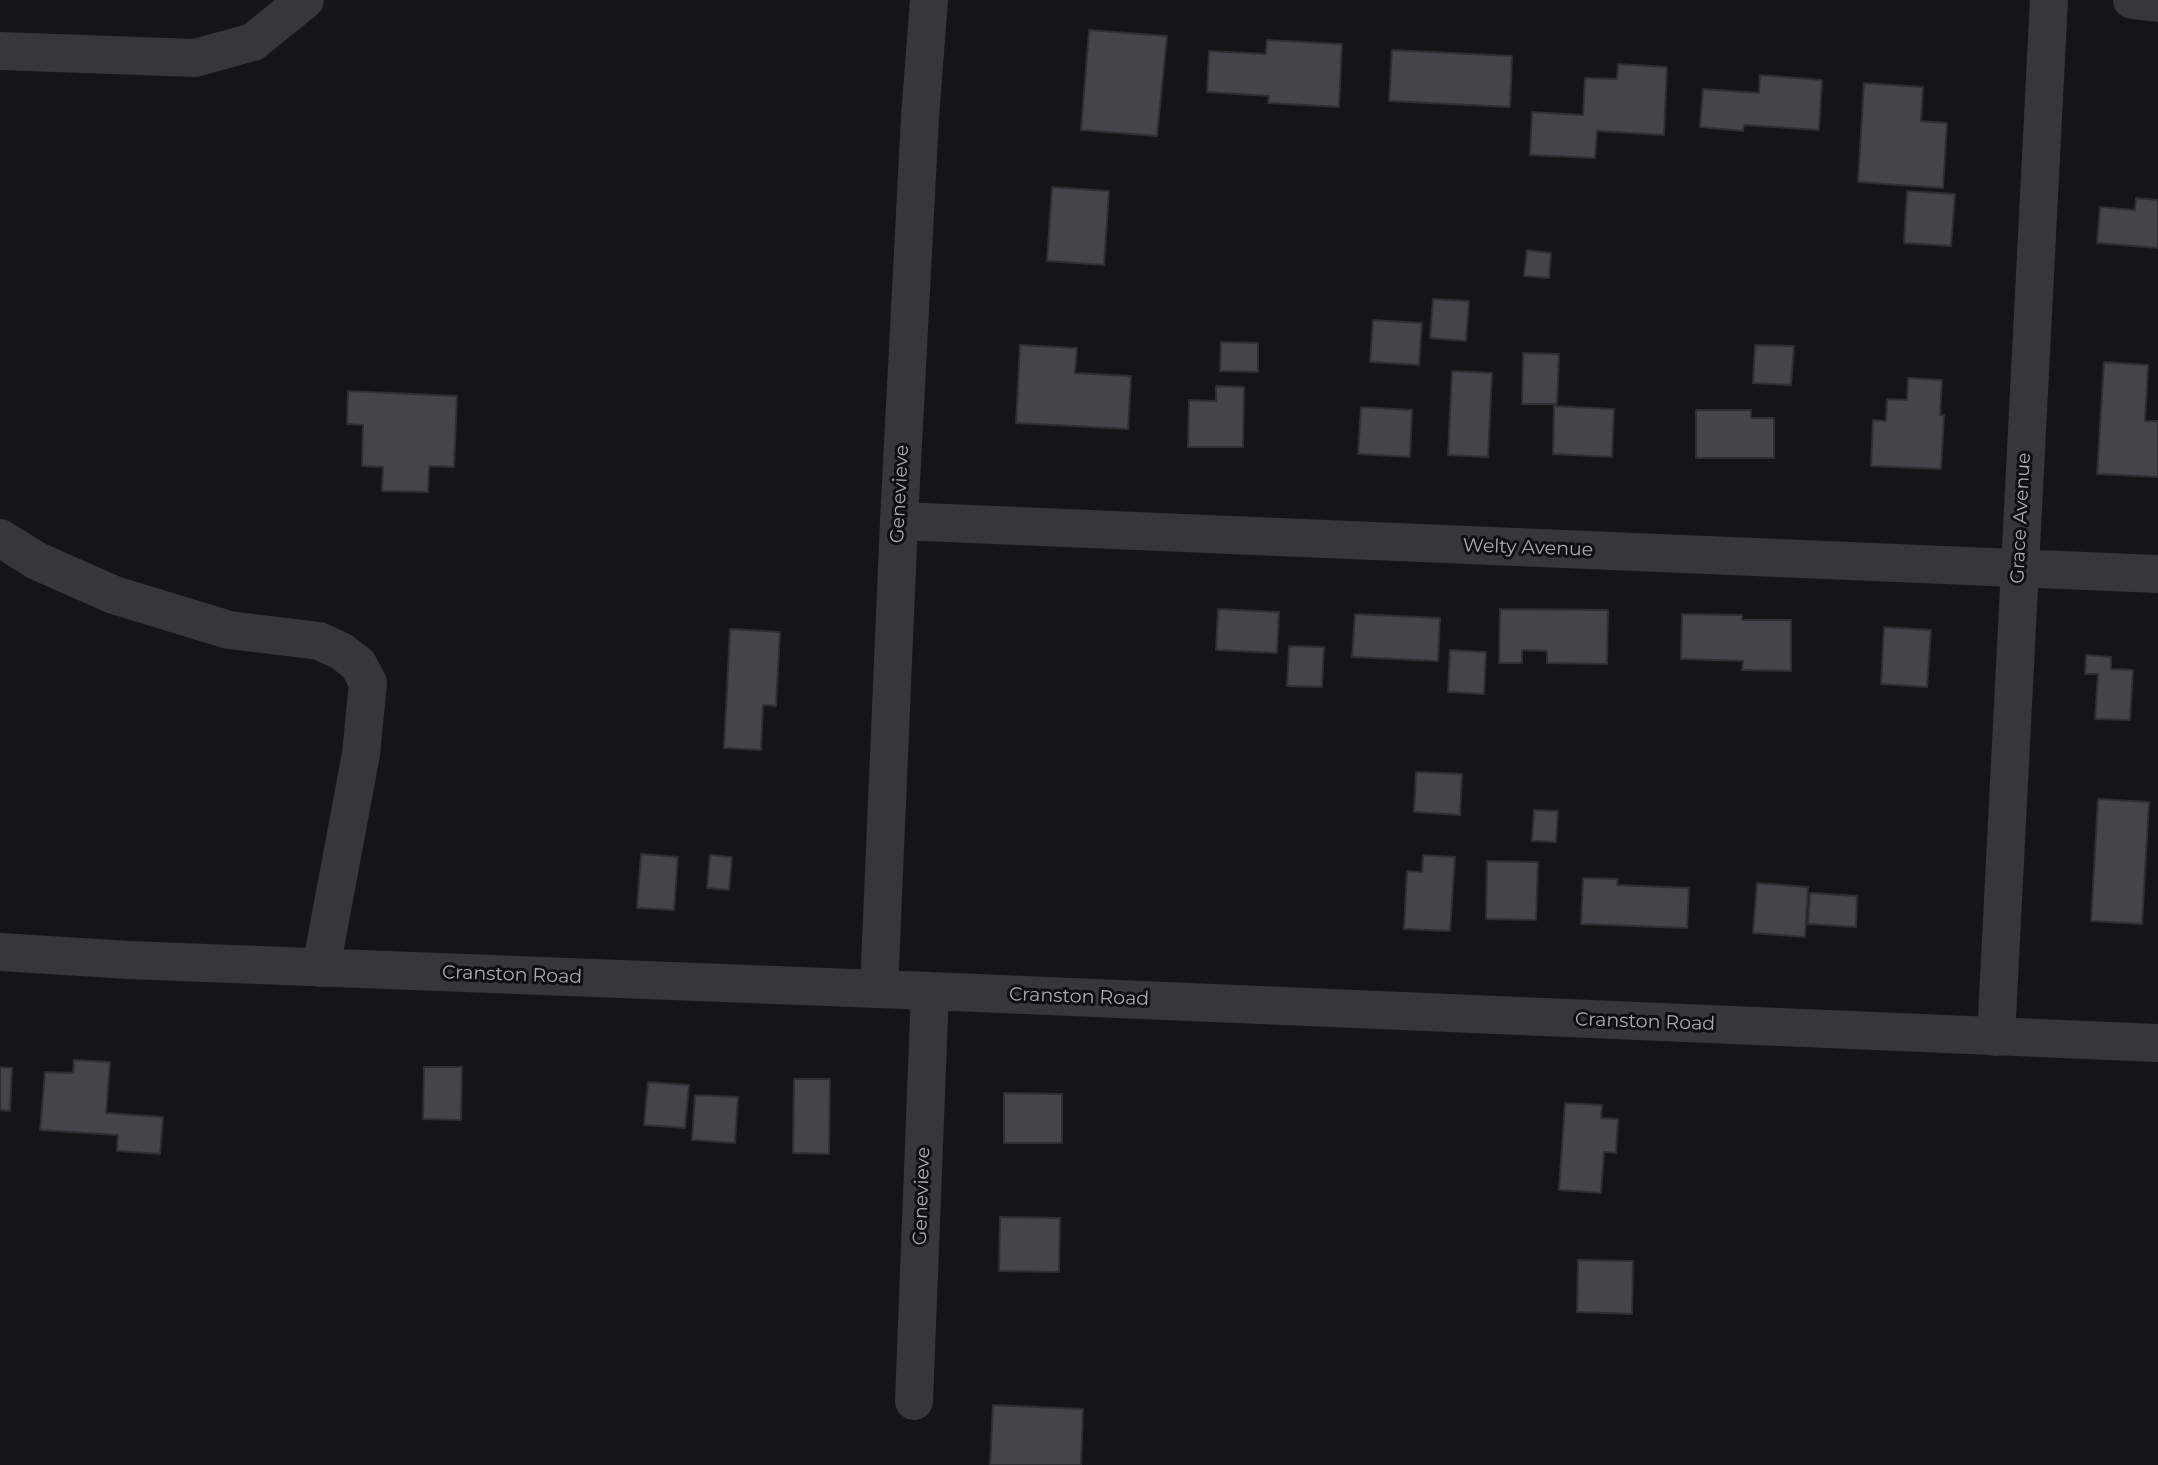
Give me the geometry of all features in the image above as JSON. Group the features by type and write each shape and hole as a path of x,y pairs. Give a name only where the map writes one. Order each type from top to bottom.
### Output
{"street":[{"path":"0,51 195,58 253,42 305,0"},
{"name":"Genevieve","path":"878,989 919,131 929,0"},
{"name":"Grace Avenue","path":"1996,1037 2049,0"},
{"path":"2132,0 2158,3"},
{"name":"Welty Avenue","path":"899,521 2158,574"},
{"path":"0,538 37,561 114,595 229,630 319,641 341,651 358,664 368,683 361,754 321,968"},
{"name":"Cranston Road","path":"0,951 129,960 2158,1043"},
{"name":"Genevieve","path":"914,1401 930,991"}],"building":[{"path":"1089,30 1167,36 1157,136 1081,130"},
{"path":"1267,40 1342,44 1339,107 1268,103 1269,96 1207,92 1209,51 1266,54"},
{"path":"1392,50 1512,56 1510,107 1389,101"},
{"path":"1618,64 1667,67 1664,135 1597,131 1595,158 1530,155 1532,112 1583,115 1585,78 1617,79"},
{"path":"1760,75 1822,80 1819,130 1744,125 1743,131 1700,127 1703,89 1759,93"},
{"path":"1864,83 1923,87 1921,121 1947,123 1943,188 1858,182"},
{"path":"1052,187 1109,191 1104,265 1047,261"},
{"path":"1907,191 1955,194 1951,246 1904,243"},
{"path":"2136,198 2158,200 2158,248 2097,243 2100,207 2135,210"},
{"path":"1527,250 1551,253 1549,278 1524,276"},
{"path":"1433,299 1469,301 1466,341 1430,338"},
{"path":"1373,320 1422,323 1419,365 1370,362"},
{"path":"1221,342 1258,343 1258,372 1220,371"},
{"path":"1020,345 1077,348 1075,373 1131,376 1128,429 1016,423"},
{"path":"1755,345 1794,346 1791,385 1753,383"},
{"path":"1523,353 1559,354 1557,404 1522,404"},
{"path":"2104,362 2148,365 2145,421 2158,421 2158,477 2097,474"},
{"path":"1452,371 1492,373 1488,457 1448,455"},
{"path":"1908,378 1942,380 1940,415 1944,415 1941,469 1871,466 1873,420 1886,421 1887,399 1907,400"},
{"path":"1216,386 1244,387 1243,447 1188,447 1189,400 1216,401"},
{"path":"348,391 457,396 454,467 429,466 428,492 382,491 383,467 362,466 363,425 347,424"},
{"path":"1554,406 1614,409 1612,457 1553,454"},
{"path":"1361,407 1412,410 1410,457 1358,454"},
{"path":"1696,410 1751,410 1751,418 1774,418 1774,458 1696,458"},
{"path":"1218,609 1279,612 1277,653 1216,650"},
{"path":"1500,609 1608,610 1607,664 1547,663 1547,651 1522,650 1522,663 1499,663"},
{"path":"1355,614 1440,618 1438,661 1352,657"},
{"path":"1682,614 1742,615 1742,620 1791,620 1791,671 1742,670 1743,661 1681,659"},
{"path":"1884,627 1931,630 1927,687 1881,684"},
{"path":"730,629 780,632 776,706 763,705 761,750 724,748"},
{"path":"1289,646 1324,647 1322,687 1287,686"},
{"path":"1450,650 1486,652 1484,694 1448,692"},
{"path":"2086,655 2111,657 2111,669 2133,670 2130,720 2095,719 2098,674 2085,674"},
{"path":"1416,772 1462,774 1460,815 1414,812"},
{"path":"2098,799 2149,802 2142,924 2091,921"},
{"path":"1534,810 1558,811 1556,842 1532,841"},
{"path":"641,854 678,857 674,910 637,908"},
{"path":"710,855 732,857 729,890 707,888"},
{"path":"1423,855 1455,857 1450,931 1404,929 1407,871 1422,872"},
{"path":"1487,861 1538,862 1536,920 1486,919"},
{"path":"1583,878 1618,879 1617,885 1689,888 1687,928 1581,924"},
{"path":"1757,883 1808,887 1805,937 1753,933"},
{"path":"1810,893 1857,896 1856,927 1808,924"},
{"path":"74,1060 110,1062 106,1113 163,1117 160,1154 117,1151 118,1135 40,1130 45,1072 73,1073"},
{"path":"0,1067 12,1068 10,1111 0,1110"},
{"path":"424,1067 462,1067 461,1120 423,1119"},
{"path":"794,1079 830,1079 829,1154 793,1153"},
{"path":"648,1082 689,1085 685,1128 644,1125"},
{"path":"1004,1093 1062,1094 1062,1143 1004,1143"},
{"path":"695,1095 738,1097 735,1143 692,1140"},
{"path":"1565,1103 1602,1105 1601,1118 1618,1119 1616,1153 1604,1152 1601,1193 1559,1190"},
{"path":"1000,1217 1060,1218 1059,1272 999,1271"},
{"path":"1578,1260 1633,1261 1632,1314 1577,1312"},
{"path":"993,1405 1083,1409 1081,1465 990,1465"}]}
